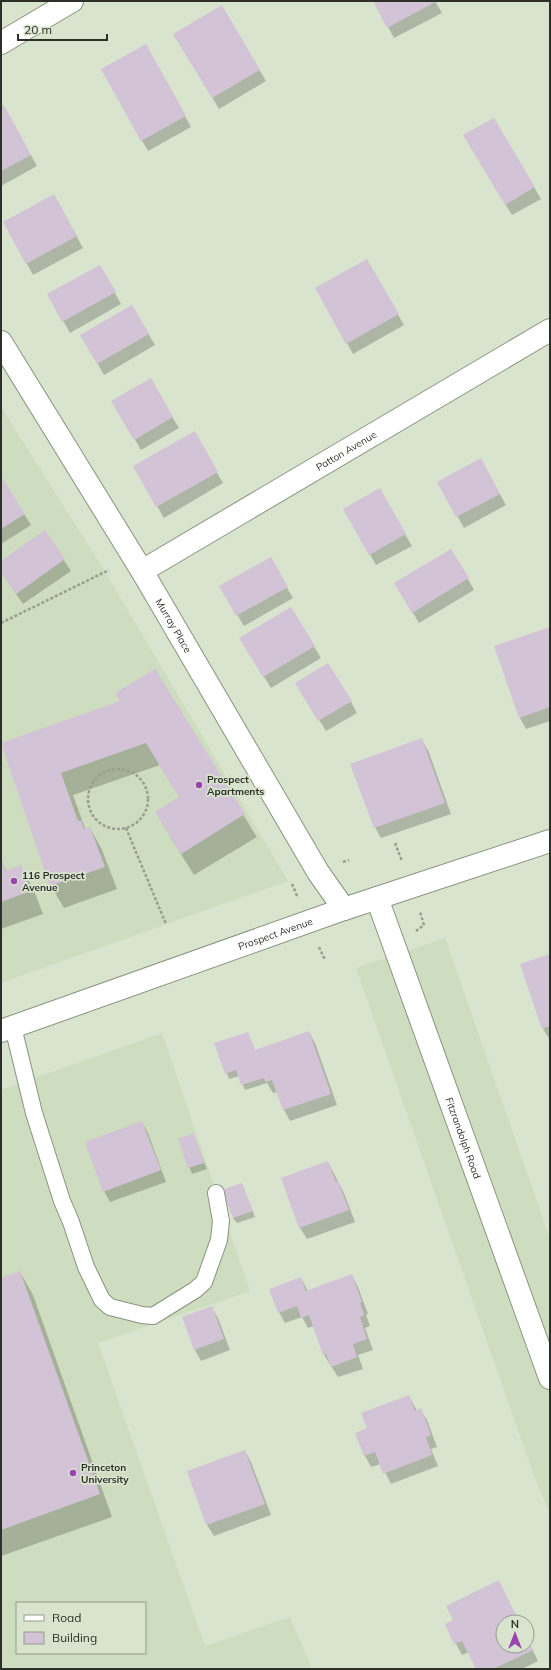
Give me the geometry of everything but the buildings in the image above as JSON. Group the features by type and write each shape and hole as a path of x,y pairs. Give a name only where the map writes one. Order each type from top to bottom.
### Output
{"street":[{"path":"1,43 72,1"},
{"name":"Patton Avenue","path":"142,571 550,330"},
{"name":"Murray Place","path":"1,342 142,571 318,872 344,909"},
{"name":"Prospect Avenue","path":"7,1029 344,909 550,841"},
{"name":"Fitzrandolph Road","path":"377,898 550,1378"}],"lane":[{"path":"7,1029 62,1201 71,1222 86,1267 102,1300 110,1307 142,1315 153,1316 195,1290 204,1282 219,1240 221,1221 216,1194"}],"path":[{"path":"1,623 109,570"},
{"path":"121,769 131,772 145,785 148,795 147,807 142,816 135,824 126,828 111,828 102,824 94,816 90,808 90,791 94,781 102,774 111,770 121,769"},
{"path":"126,828 166,924"},
{"path":"395,843 402,861"},
{"path":"343,863 349,860"},
{"path":"292,884 298,898"},
{"path":"414,933 424,925 418,906"},
{"path":"319,947 325,960"}],"shaded area":[{"path":"1,407 101,565 288,881 1,983"},
{"path":"445,938 550,1239 550,1515 532,1470 356,968"},
{"name":"Princeton University","path":"162,1033 250,1291 98,1343 205,1646 290,1617 312,1669 1,1669 1,1090"}],"place":[{"name":"Prospect Apartments","path":"199,785"},
{"name":"116 Prospect Avenue","path":"14,881"},
{"name":"Princeton University","path":"73,1473"}]}
